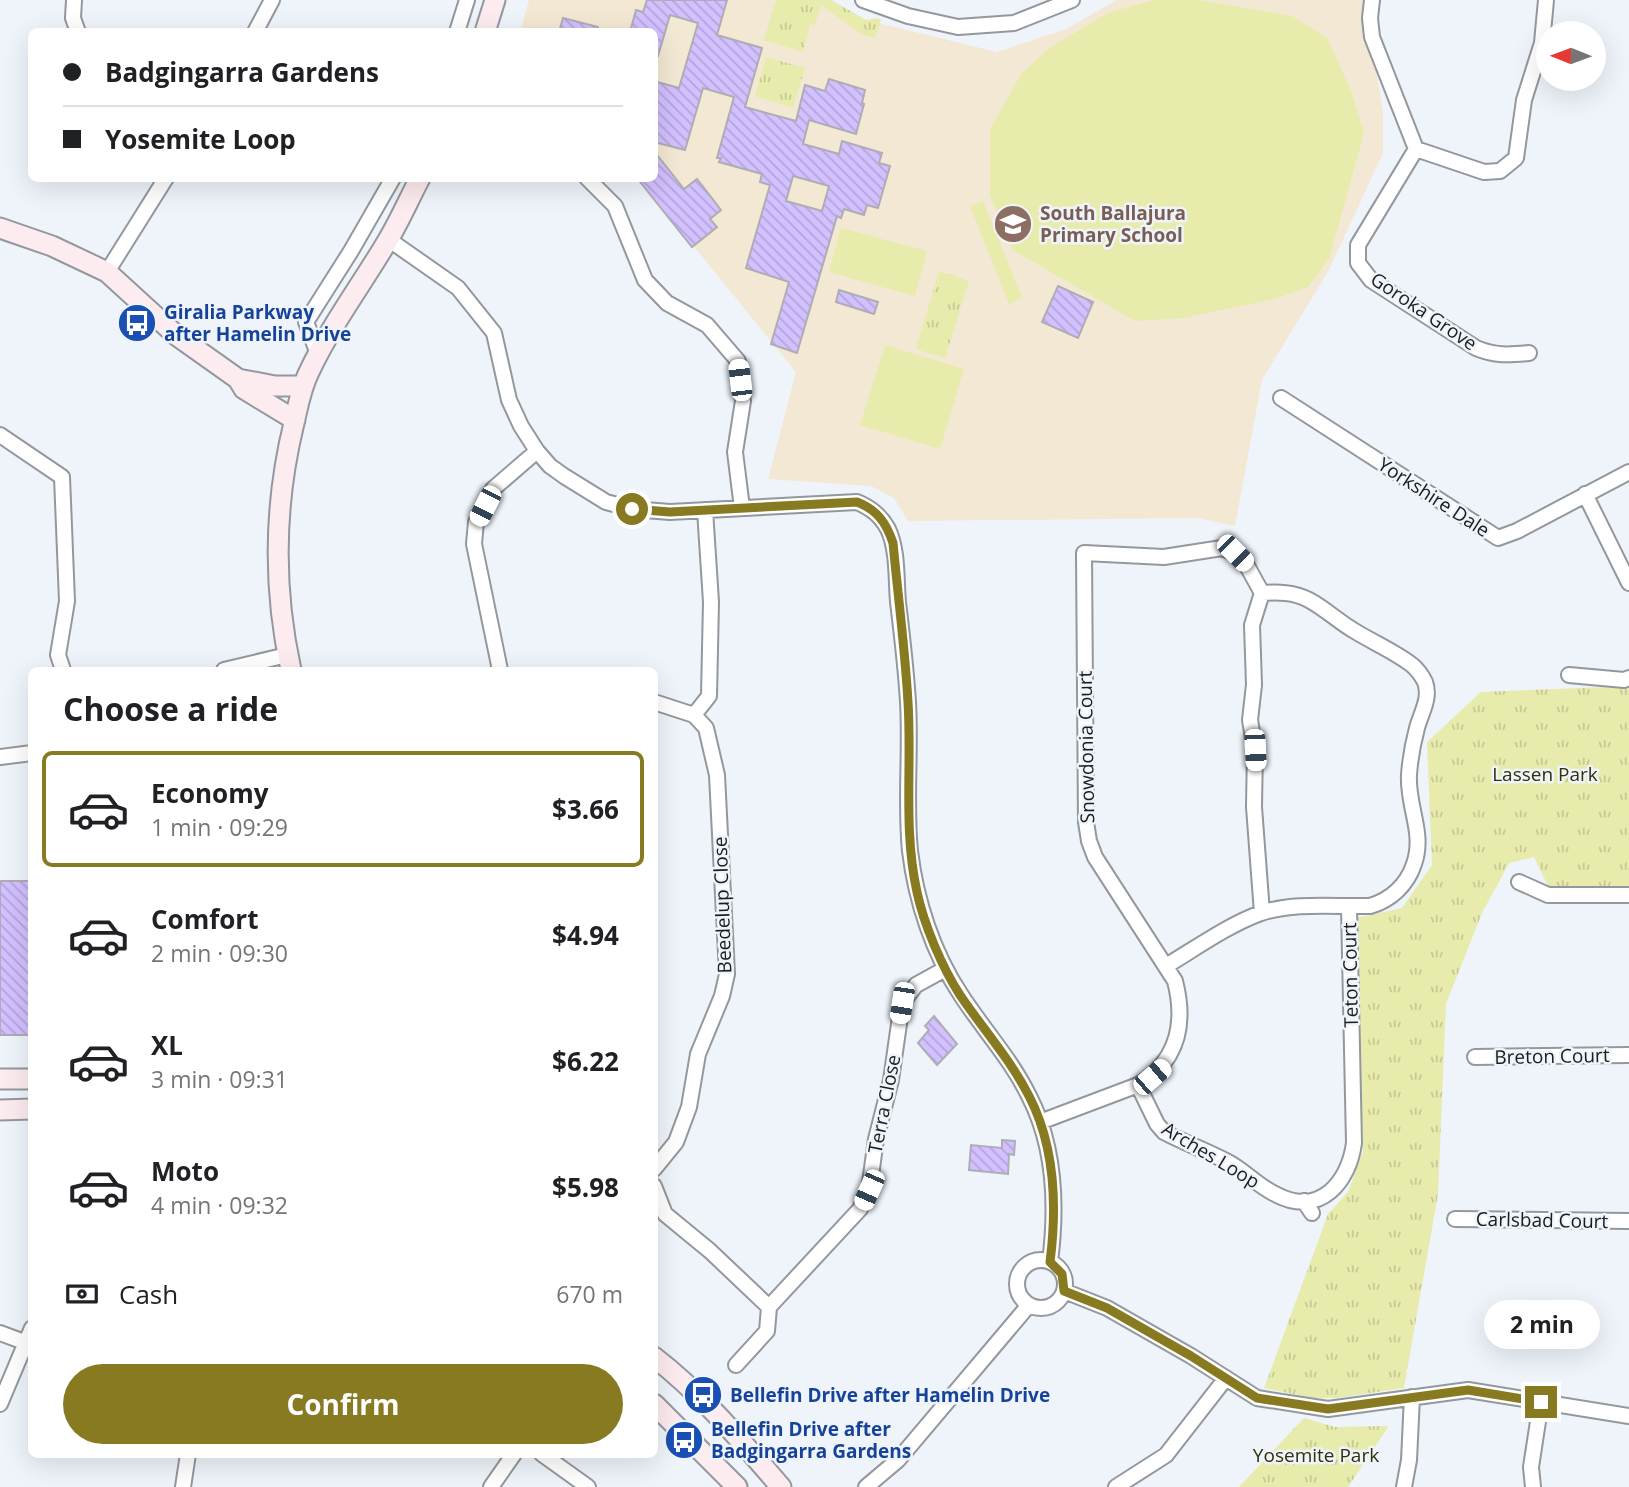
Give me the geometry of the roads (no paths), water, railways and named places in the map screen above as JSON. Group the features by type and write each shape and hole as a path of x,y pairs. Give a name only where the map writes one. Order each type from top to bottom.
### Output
{"street":[{"path":"74,0 77,28"},
{"path":"257,28 272,0"},
{"path":"458,28 467,0"},
{"path":"486,28 495,0"},
{"path":"863,0 908,16 958,27 1014,23 1072,0"},
{"path":"1372,0 1372,37 1416,149 1484,172 1500,171 1516,158 1524,100 1542,43 1546,0"},
{"name":"Goroka Grove","path":"1416,149 1358,245 1358,263 1371,280 1476,348 1505,356 1529,353"},
{"path":"107,272 163,182"},
{"path":"318,354 306,322 391,182"},
{"path":"248,667 289,662 276,555 278,515 284,462 303,386 318,354 388,239 418,182"},
{"path":"591,182 615,206 645,280 667,303 707,325 738,361 743,401 734,452 742,508"},
{"path":"0,228 52,246 107,272 176,335 238,379 244,389 295,420"},
{"path":"388,239 458,288 494,332 509,400 521,426 537,451 550,466 564,476 619,507 645,512 857,502 871,508 881,518 893,543 908,702 910,849 917,894 945,969 1000,1048 1022,1084 1040,1122 1050,1165 1054,1205 1050,1262"},
{"path":"238,379 275,386 303,386"},
{"name":"Yorkshire Dale","path":"1281,398 1498,538 1517,531 1629,472"},
{"path":"0,435 62,477 67,601 58,655 62,667"},
{"path":"499,667 474,544 476,522 494,489 537,451"},
{"path":"1585,494 1629,583"},
{"path":"658,703 694,715 709,696 711,602 705,510"},
{"name":"Snowdonia Court","path":"1040,1122 1138,1084 1162,1067 1177,1038 1180,1001 1175,981 1095,857 1089,841 1086,822 1084,554 1164,557 1222,548 1235,553 1246,564 1262,593"},
{"path":"1166,966 1239,923 1262,913 1296,908 1370,906 1389,899 1405,882 1415,861 1418,839 1410,799 1409,776 1417,727 1427,700 1423,678 1410,664 1309,600 1294,594 1262,593 1252,625 1254,685 1250,720 1255,759 1254,807 1262,913"},
{"path":"1569,675 1623,680 1629,678"},
{"name":"Beedelup Close","path":"658,1164 676,1142 689,1107 698,1054 722,996 727,974 717,775 706,728 694,715"},
{"path":"0,757 28,754"},
{"path":"1519,882 1548,895 1629,895"},
{"name":"Teton Court","path":"1349,907 1350,1043"},
{"name":"Terra Close","path":"736,1365 767,1331 769,1307 860,1209 869,1190 876,1139 891,1080 902,1003 916,985 945,969"},
{"name":"Arches Loop","path":"1138,1084 1157,1124 1164,1132 1230,1163 1275,1195 1308,1207 1341,1182 1352,1158 1354,1143 1350,1043"},
{"name":"Breton Court","path":"1475,1057 1629,1055"},
{"path":"0,1079 28,1079"},
{"path":"0,1110 28,1110"},
{"path":"658,1196 665,1214 710,1251 769,1307"},
{"name":"Carlsbad Court","path":"1455,1219 1629,1221"},
{"path":"1034,1261 1050,1262 1062,1274 1064,1291 1054,1304 1037,1308 1029,1305 1019,1293 1017,1285 1021,1270 1034,1261"},
{"path":"1064,1291 1107,1308 1257,1398 1328,1409 1468,1390 1629,1416"},
{"path":"866,1487 898,1460 1029,1305"},
{"path":"0,1333 27,1343"},
{"path":"0,1404 28,1340"},
{"path":"658,1360 742,1441 781,1487"},
{"path":"1116,1487 1166,1455 1226,1378"},
{"path":"1404,1487 1409,1460 1412,1397"},
{"path":"1533,1487 1531,1467 1541,1402"},
{"path":"658,1408 737,1487"},
{"path":"183,1487 187,1458"},
{"path":"491,1487 511,1458"},
{"path":"548,1458 588,1487"}],"place":[{"name":"South Ballajura Primary School","path":"1013,224"},
{"name":"Giralia Parkway after Hamelin Drive","path":"137,323"},
{"name":"Bellefin Drive after Hamelin Drive","path":"703,1395"},
{"name":"Bellefin Drive after Badgingarra Gardens","path":"684,1440"}],"park label":[{"name":"Lassen Park","path":"1545,774"},
{"name":"Yosemite Park","path":"1316,1455"}]}
